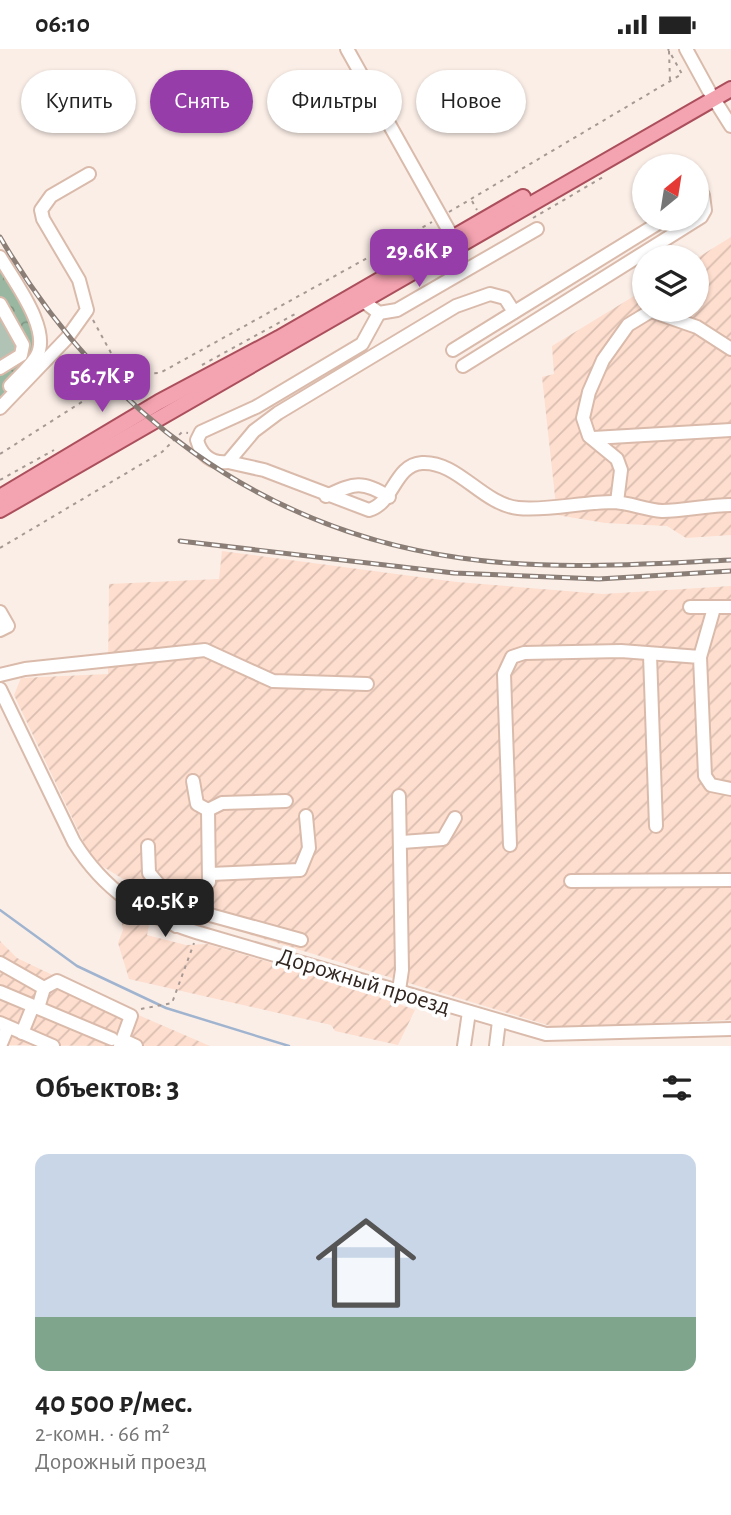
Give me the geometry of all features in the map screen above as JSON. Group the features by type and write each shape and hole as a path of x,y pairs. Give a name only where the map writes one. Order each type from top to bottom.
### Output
{"main road":[{"path":"0,510 361,297 712,95 731,78"},
{"path":"712,95 731,89"},
{"path":"0,497 159,402 361,297"}],"street":[{"path":"347,49 440,218 456,242"},
{"path":"685,49 731,126"},
{"path":"0,408 78,325 87,310 79,280 43,219 41,210 51,196 89,174"},
{"path":"379,313 397,310 537,229"},
{"path":"453,351 646,231"},
{"path":"463,366 680,231"},
{"path":"0,257 35,316 41,338 38,355 0,397"},
{"path":"228,462 254,431 278,413 456,306 490,293 505,298 527,325"},
{"path":"361,297 379,313"},
{"path":"0,305 23,345 21,355 0,368"},
{"path":"379,313 362,344 256,407 206,428 198,436 198,446 203,453 217,462 264,470 369,510 379,508 389,497 401,475 409,467 421,463 451,472 479,492 516,508 617,502 662,510 731,505"},
{"path":"617,502 621,470 617,459 585,432 583,418 589,392 620,333 635,322"},
{"path":"684,322 697,327 731,349"},
{"path":"593,438 731,430"},
{"path":"326,495 346,485 355,484 374,489 389,497"},
{"path":"690,607 731,607"},
{"path":"714,608 701,657 705,776 712,785 731,789"},
{"path":"0,612 8,626 0,630"},
{"path":"0,675 39,667 205,650 273,681 367,684"},
{"path":"510,845 504,674 512,657 524,653 621,651 701,657"},
{"path":"650,655 656,826"},
{"name":"Дорожный проезд","path":"0,689 74,842 88,865 129,902 176,926 264,956 399,991 499,1021 551,1040 731,1029"},
{"path":"193,781 197,804 208,810"},
{"path":"399,796 402,842 402,970 399,991"},
{"path":"208,810 222,803 286,801"},
{"path":"176,926 190,898 206,888 210,874 208,810"},
{"path":"210,874 300,870 309,848 306,816"},
{"path":"402,842 443,839 448,835 455,818"},
{"path":"148,846 149,873 153,880 190,898 210,915 301,940"},
{"path":"571,881 731,880"},
{"path":"0,963 44,988"},
{"path":"22,1033 44,988 57,981 131,1016 118,1042"},
{"path":"0,992 118,1042 136,1046"},
{"path":"464,1046 469,1012"},
{"path":"496,1046 499,1021"},
{"path":"1,1046 4,1025 53,1046"}],"path":[{"path":"0,454 122,373 160,373 440,218 670,82 682,74 668,50"},
{"path":"668,50 670,82"},
{"path":"471,200 477,210"},
{"path":"87,310 122,373"},
{"path":"0,548 162,452 182,432 198,436"},
{"path":"131,1016 142,1009 172,1003 180,986 196,932"}],"shaded area":[{"path":"731,237 731,535 686,538 667,526 605,523 557,515 542,377 554,374 552,346 632,297 632,322 709,322 709,251"},
{"path":"222,551 457,582 603,594 731,586 731,1020 554,1027 195,918 191,908 154,898 102,866 87,849 14,695 21,678 108,674 109,584 219,579"},
{"path":"120,913 149,925 147,935 186,945 207,944 341,983 415,1010 398,1045 335,1031 331,1025 129,979 118,943 123,930"},
{"path":"0,941 17,958 132,1013 117,1046 0,1045"},
{"path":"136,1014 210,1046 122,1046"}],"green space":[{"path":"0,257 35,316 38,355 0,397"},
{"path":"0,304 23,345 0,368"}],"waterway":[{"path":"0,910 77,966 166,1008 289,1046"}],"railway":[{"path":"0,237 41,299 86,356 137,407 193,452 253,490 318,520 387,543 494,562 596,565 731,560"},
{"path":"180,541 454,573 599,579 731,571"}]}
